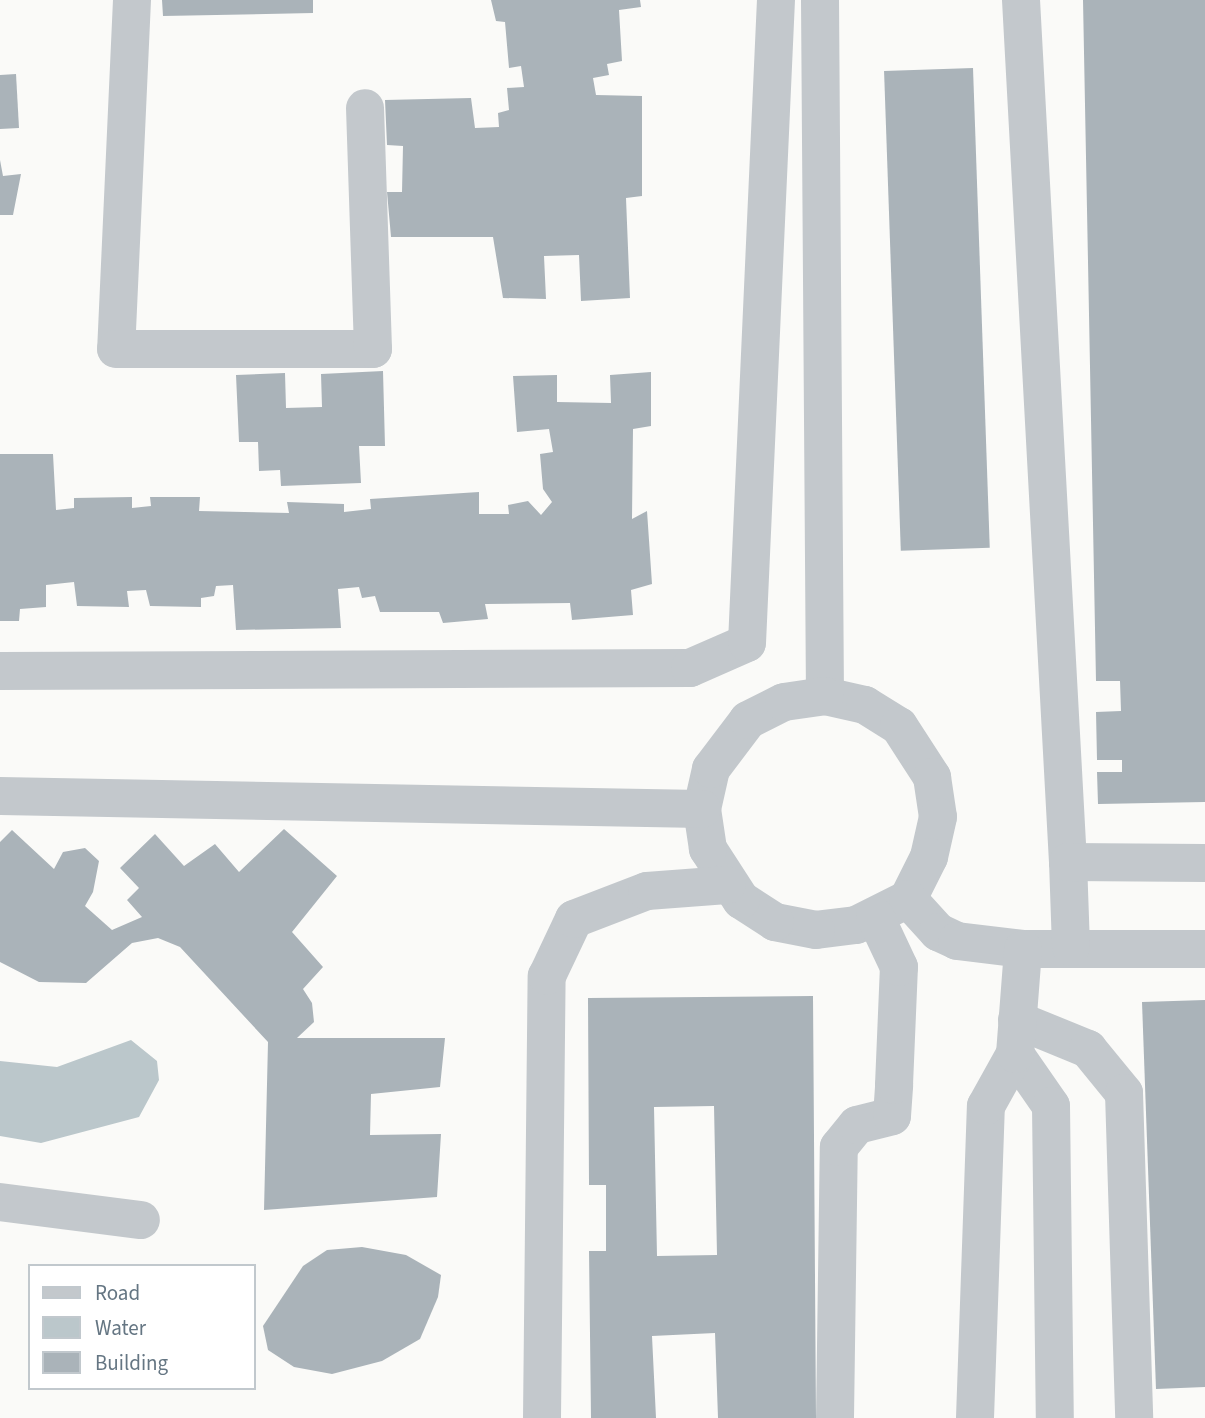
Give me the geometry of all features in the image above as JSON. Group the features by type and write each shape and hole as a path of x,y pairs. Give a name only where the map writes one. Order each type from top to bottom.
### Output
{"street":[{"path":"132,0 116,349 373,349 365,108"},
{"path":"0,671 690,668 747,643 776,0"},
{"path":"820,0 825,696"},
{"path":"1021,0 1071,947"},
{"path":"825,696 883,713 913,741 932,777 937,796 935,838 892,908 836,929 795,928 757,912 727,885 708,849 702,809 711,769 748,720 784,702 825,696"},
{"path":"0,796 702,809"},
{"path":"1068,862 1205,863"},
{"path":"542,1418 547,976 574,919 647,891 727,885"},
{"path":"892,908 957,941 1023,949 1205,949"},
{"path":"835,1418 837,1156 844,1136 857,1125 891,1116 899,967 892,908"},
{"path":"975,1418 986,1107 1016,1037 1023,949"},
{"path":"1016,1037 1051,1106 1055,1418"},
{"path":"1016,1037 1088,1049 1124,1093 1134,1418"},
{"path":"0,1202 141,1220"}],"water":[{"path":"131,1040 157,1061 159,1080 139,1117 41,1143 0,1136 0,1061 57,1067"}],"building":[{"path":"162,0 313,0 313,13 163,16"},
{"path":"491,0 640,0 641,7 619,10 622,61 607,64 609,75 593,78 596,95 642,96 642,196 626,198 630,298 581,301 579,255 544,256 546,299 503,298 493,237 391,237 387,192 402,192 403,146 387,145 385,100 471,98 475,128 499,127 498,113 509,110 507,88 524,87 521,66 509,68 505,22 496,21"},
{"path":"1083,0 1205,0 1205,802 1098,804 1097,772 1122,772 1122,760 1097,760 1096,712 1121,711 1120,681 1096,681"},
{"path":"973,68 990,548 901,551 884,71"},
{"path":"16,74 19,128 0,129 0,75"},
{"path":"0,160 3,176 21,174 13,215 0,215"},
{"path":"383,371 385,446 359,446 361,483 281,486 280,470 259,471 258,442 239,442 236,375 285,373 286,408 322,407 321,374"},
{"path":"651,372 651,426 633,429 632,519 647,511 652,584 631,590 633,615 572,620 570,603 485,604 488,619 443,623 439,612 380,612 375,596 362,598 359,587 338,589 341,628 236,630 233,585 216,586 214,596 201,598 201,607 150,606 146,590 127,591 129,607 77,606 74,582 46,585 46,607 20,609 19,621 0,621 0,454 53,454 56,510 74,508 74,498 132,497 132,508 151,506 150,497 200,497 199,511 289,513 287,502 344,504 344,512 371,509 370,499 479,492 479,514 509,514 508,505 528,501 541,515 552,502 543,489 540,454 553,452 549,429 517,432 513,376 557,375 557,402 611,403 610,375"},
{"path":"284,829 337,876 292,932 323,967 303,989 312,1003 314,1022 297,1038 445,1038 440,1087 371,1094 370,1135 441,1134 437,1197 264,1210 268,1042 180,947 158,938 132,943 86,983 39,982 0,962 0,842 12,830 54,869 63,852 85,848 99,861 93,892 85,906 112,930 142,917 127,900 139,888 120,868 155,834 184,866 215,844 239,872"},
{"path":"813,996 816,1418 718,1418 715,1333 652,1336 656,1418 591,1418 589,1251 606,1251 606,1185 589,1185 588,998","holes":["714,1106 717,1255 657,1256 654,1107"]},
{"path":"1205,1000 1205,1387 1156,1389 1142,1002"},
{"path":"362,1247 406,1255 441,1275 438,1297 420,1339 382,1361 332,1374 294,1367 268,1350 263,1326 303,1266 327,1250"}]}
